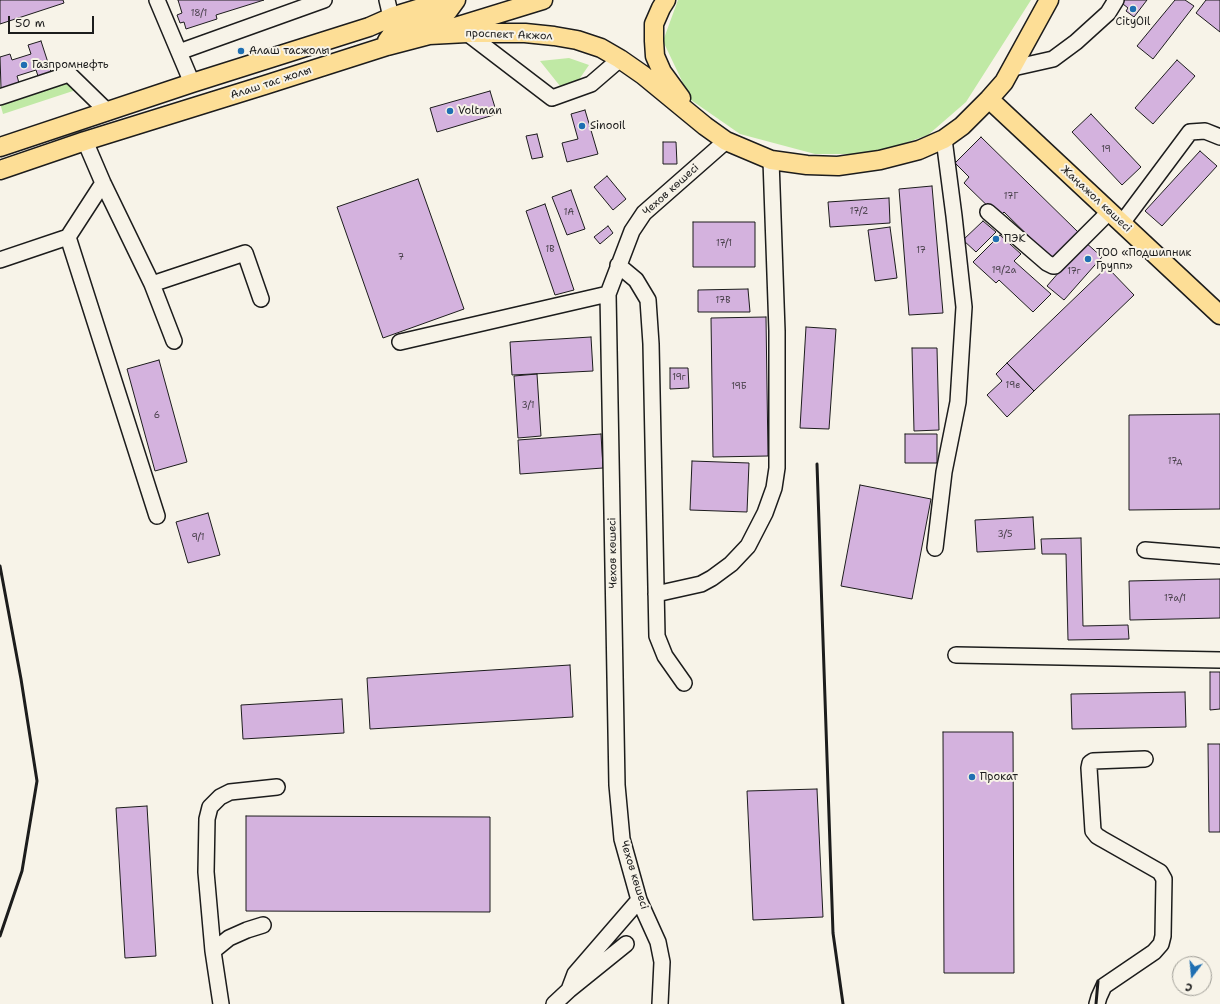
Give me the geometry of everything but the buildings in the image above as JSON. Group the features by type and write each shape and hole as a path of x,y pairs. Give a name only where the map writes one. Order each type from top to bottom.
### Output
{"main road":[{"path":"0,147 192,83 369,27 391,11 420,0"},
{"path":"391,11 447,0"},
{"path":"387,46 387,41 396,30 440,17 448,11 456,0"},
{"name":"Алаш тас жолы","path":"0,170 85,141 387,46 429,35 543,0"},
{"name":"проспект Акжол","path":"666,0 654,24 655,56 662,72 673,88 705,126"},
{"name":"проспект Акжол","path":"429,35 466,33 525,33 577,40 601,48 620,59 643,75 705,126 726,141 771,160 807,165 838,166 880,160 918,150 944,139 962,126 1004,82 1049,0"},
{"path":"265,85 270,76 281,70 367,42 370,38 369,27"},
{"name":"Жаңажол көшесі","path":"989,99 1115,218 1220,314"}],"lane":[{"path":"157,0 192,83"},
{"path":"179,52 324,0"},
{"path":"1012,68 1053,59 1076,42 1108,13 1116,0"},
{"path":"466,33 552,98 591,84 620,59"},
{"path":"0,96 69,74 108,112"},
{"path":"988,212 1047,263 1055,266 1115,218 1190,132 1205,131 1220,136"},
{"path":"935,548 944,472 958,402 964,307 944,139"},
{"path":"85,141 103,183 152,284 174,341"},
{"name":"Чехов көшесі","path":"660,1004 662,962 658,942 639,900 622,839 617,785 608,294 632,231 644,213 726,141"},
{"path":"656,594 701,584 731,564 748,546 765,513 774,488 777,468 777,331 771,160"},
{"path":"0,260 68,237 103,183"},
{"path":"68,237 157,516"},
{"path":"152,284 245,253 261,299"},
{"path":"618,265 636,280 648,300 651,344 657,636 665,656 684,683"},
{"path":"400,342 608,294"},
{"path":"1145,550 1220,556"},
{"path":"956,655 1220,660"},
{"path":"1097,1004 1104,986 1154,952 1162,944 1164,879 1160,872 1097,836 1093,831 1089,768 1090,763 1093,761 1145,759"},
{"path":"222,1004 213,951 206,872 207,819 210,807 220,797 230,792 277,787"},
{"path":"569,990 575,974 639,900"},
{"path":"213,951 229,938 263,925"},
{"path":"554,1004 626,944"}],"green space":[{"path":"678,0 1031,0 966,102 928,135 874,154 815,154 740,134 691,100 663,41"},
{"path":"569,58 589,65 578,81 560,86 540,61"},
{"path":"69,82 79,89 3,114 0,103"}],"railway":[{"path":"817,464 833,933 843,1004"},
{"path":"0,566 21,679 37,781 22,871 0,936"},
{"path":"1096,1004 1098,981"}],"place":[{"name":"CityOil","path":"1133,9"},
{"name":"Алаш тасжолы","path":"241,51"},
{"name":"Газпромнефть","path":"24,65"},
{"name":"Voltman","path":"450,111"},
{"name":"Sinooil","path":"582,126"},
{"name":"ПЭК","path":"996,239"},
{"name":"ТОО «Подшипник Групп»","path":"1088,259"},
{"name":"Прокат","path":"972,777"}]}
